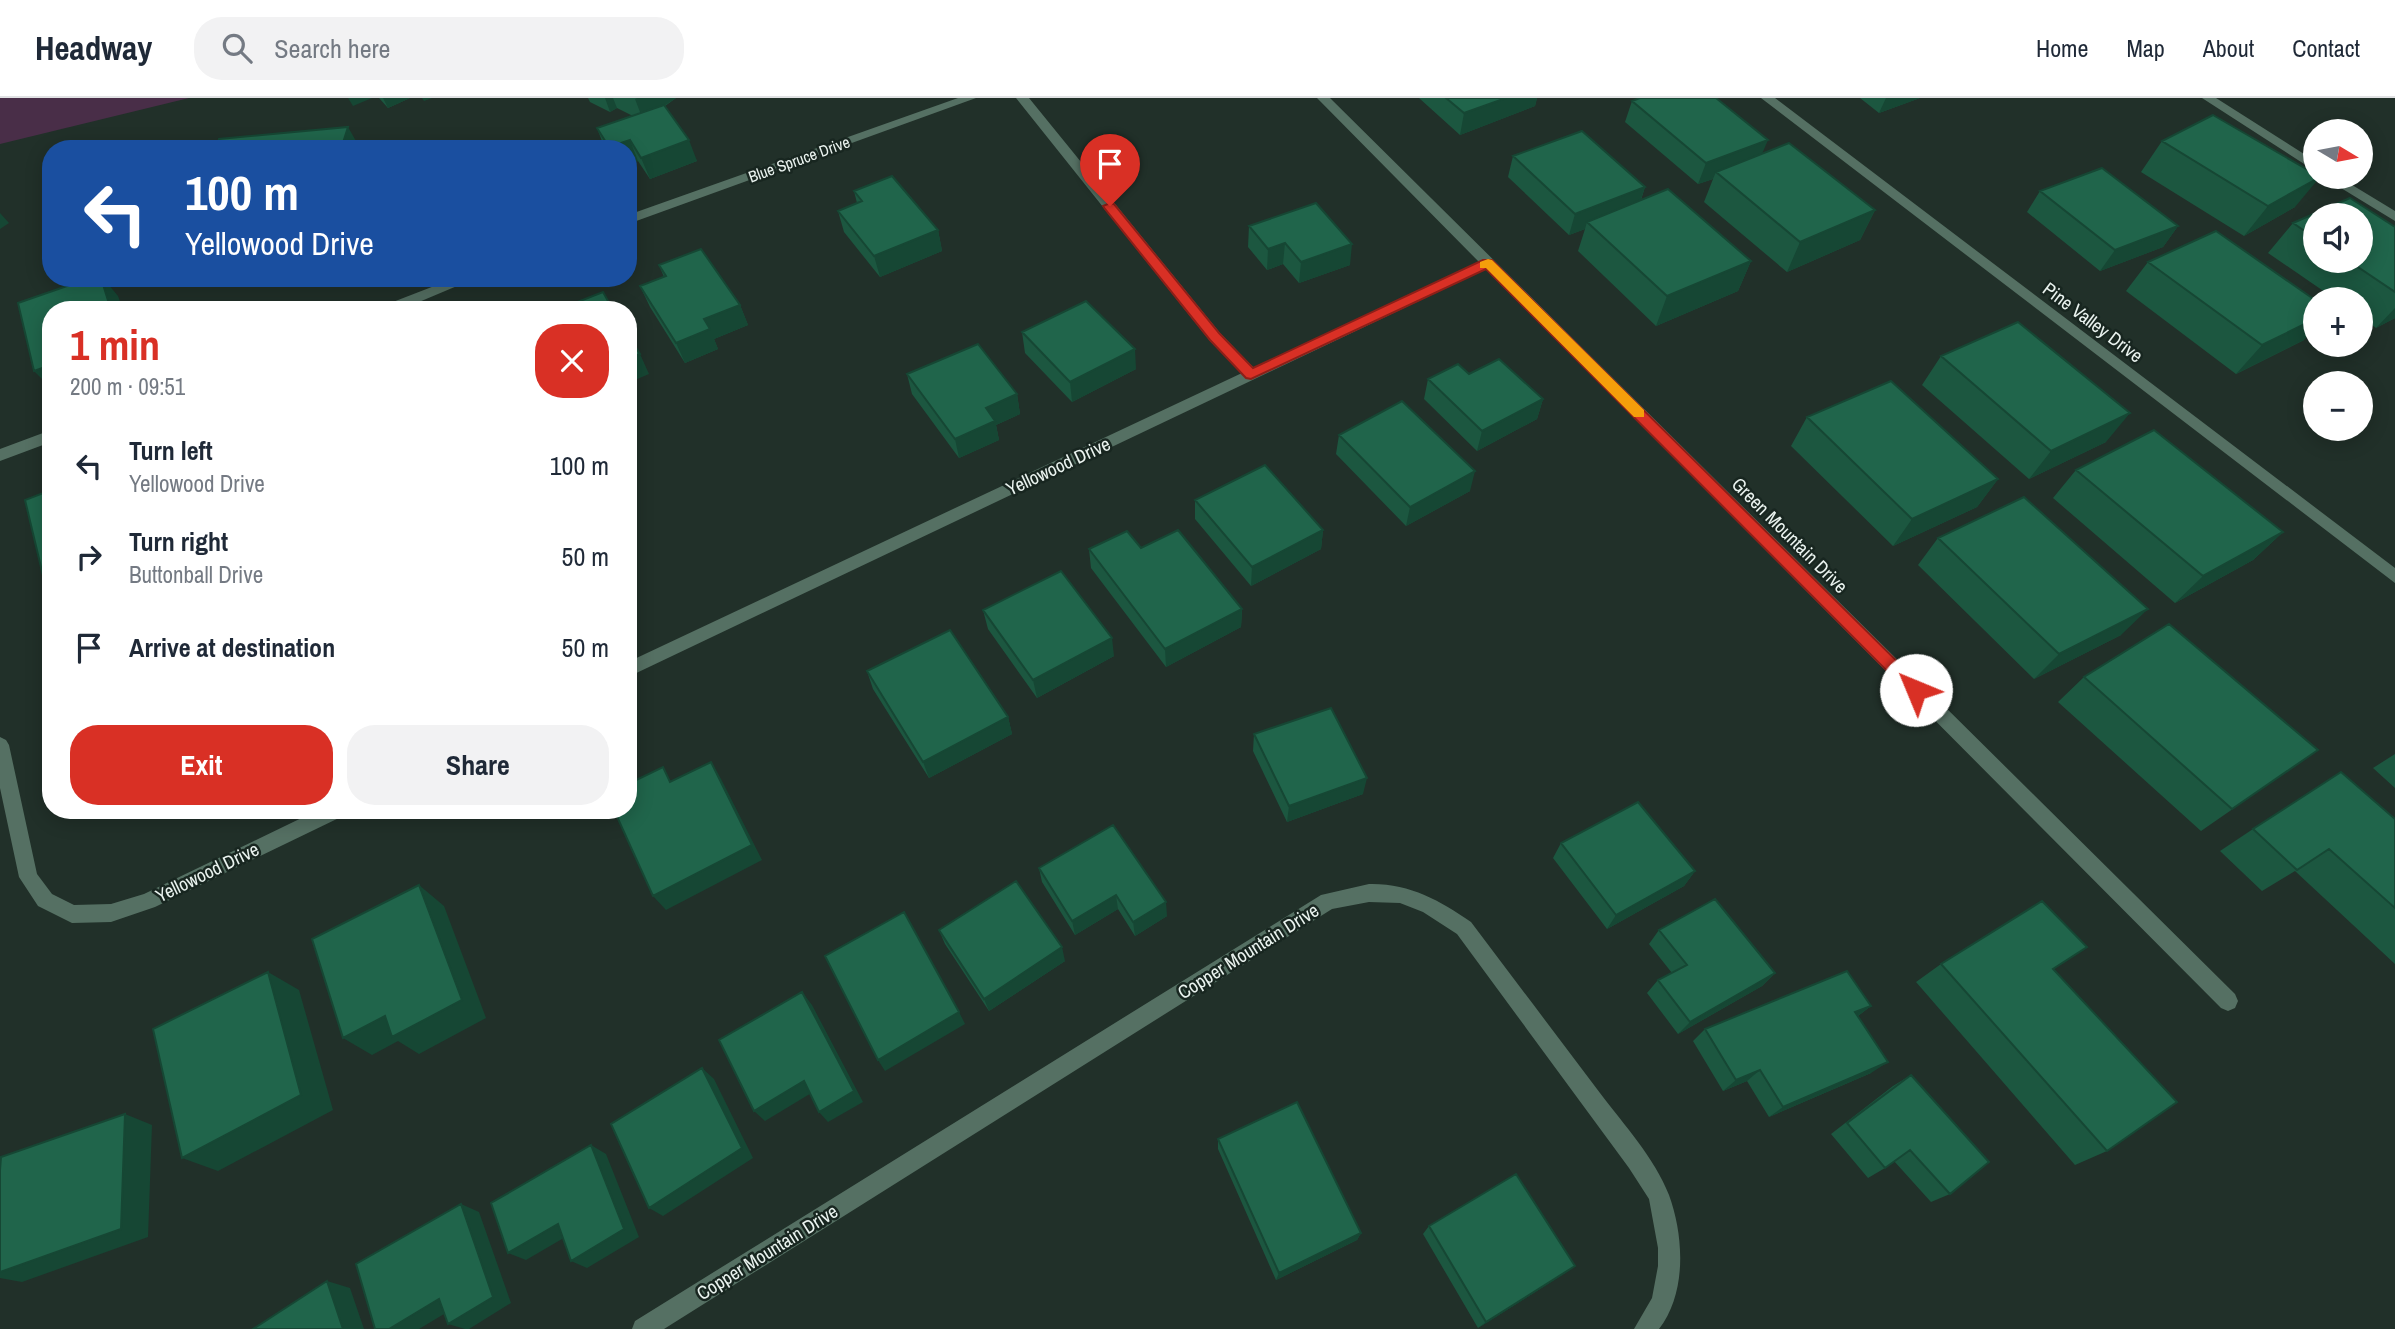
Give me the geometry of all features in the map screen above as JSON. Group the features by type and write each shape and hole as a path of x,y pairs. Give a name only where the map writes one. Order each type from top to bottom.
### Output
{"street":[{"name":"Blue Spruce Drive","path":"637,217 970,98"},
{"path":"1022,98 1214,337 1251,374"},
{"name":"Green Mountain Drive","path":"1323,98 2228,1001"},
{"name":"Pine Valley Drive","path":"1767,98 2395,577"},
{"path":"2208,98 2303,159"},
{"path":"2350,189 2395,217"},
{"name":"Yellowood Drive","path":"637,666 1488,263"},
{"path":"409,301 445,287"},
{"path":"0,455 42,439"},
{"name":"Yellowood Drive","path":"0,745 28,877 45,900 72,914 111,913 148,901 318,819"},
{"name":"Copper Mountain Drive","path":"643,1329 1328,901 1363,891 1397,891 1432,905 1464,928 1637,1160 1658,1197 1669,1243 1667,1284 1654,1319 1645,1329"}],"shaded area":[{"path":"0,98 189,98 0,144"}],"building":[{"path":"1446,98 1506,98 1464,113"},
{"path":"1640,98 1716,98 1768,140 1706,163 1632,101"},
{"path":"664,105 689,140 641,158 637,151 637,140 605,140 597,128"},
{"path":"2213,115 2303,167 2303,186 2268,206 2162,141"},
{"path":"348,127 344,140 219,139"},
{"path":"1582,131 1645,187 1575,214 1513,156"},
{"path":"1789,143 1875,210 1800,242 1716,172"},
{"path":"2102,168 2178,226 2115,250 2040,191"},
{"path":"892,176 938,230 874,256 838,211 862,201 854,191"},
{"path":"1668,189 1751,261 1667,296 1587,222"},
{"path":"2350,198 2358,203 2339,203"},
{"path":"1316,203 1352,244 1301,262 1285,243 1268,249 1249,226"},
{"path":"2373,213 2395,227 2395,292 2367,273 2373,273"},
{"path":"2303,219 2303,230 2293,223"},
{"path":"2216,231 2303,292 2303,325 2262,345 2148,262"},
{"path":"701,249 740,305 704,319 710,329 676,343 640,286 666,276 659,265"},
{"path":"64,287 104,287 108,301 42,301 42,368 34,371 18,303"},
{"path":"603,292 608,301 580,301"},
{"path":"1086,301 1135,349 1070,382 1022,332"},
{"path":"2018,322 2130,413 2051,451 1941,356"},
{"path":"978,344 1017,394 986,408 995,421 955,439 907,374"},
{"path":"1499,359 1543,399 1482,431 1428,379 1458,364 1469,374"},
{"path":"1891,381 1998,479 1912,519 1807,417"},
{"path":"1402,401 1475,471 1410,507 1339,435"},
{"path":"2154,430 2283,532 2203,576 2076,470"},
{"path":"1265,465 1323,530 1252,567 1195,500"},
{"path":"42,493 42,571 25,500"},
{"path":"2024,497 2148,609 2059,654 1938,538"},
{"path":"1178,530 1242,609 1165,649 1089,549 1127,531 1141,548"},
{"path":"1061,571 1112,638 1033,680 983,610"},
{"path":"2169,624 2318,750 2232,809 2084,677"},
{"path":"950,630 1008,717 923,762 867,671"},
{"path":"1331,708 1367,778 1289,806 1254,734"},
{"path":"711,762 752,845 653,896 618,819 637,819 637,780 663,767 670,782"},
{"path":"2341,772 2395,819 2395,908 2329,849 2297,870 2253,829"},
{"path":"1638,802 1695,871 1616,915 1561,843"},
{"path":"1113,825 1166,902 1133,922 1116,895 1072,921 1039,868"},
{"path":"1016,881 1062,947 984,999 939,930"},
{"path":"419,885 462,1000 392,1037 385,1016 343,1038 312,939"},
{"path":"1715,899 1775,973 1690,1022 1658,980 1687,965 1659,930"},
{"path":"2042,901 2087,947 2053,969 2177,1102 2107,1151 1941,964"},
{"path":"904,912 959,1012 878,1060 825,956"},
{"path":"1847,971 1871,1006 1855,1012 1888,1062 1783,1107 1760,1070 1736,1080 1705,1029"},
{"path":"268,972 301,1095 182,1158 153,1029"},
{"path":"802,992 854,1091 819,1112 804,1081 754,1111 719,1040"},
{"path":"702,1068 742,1148 649,1208 611,1124"},
{"path":"1911,1075 1989,1162 1950,1194 1910,1150 1885,1168 1847,1123"},
{"path":"1297,1102 1361,1233 1279,1273 1218,1139"},
{"path":"125,1114 121,1229 0,1272 1,1157"},
{"path":"591,1145 624,1229 571,1261 558,1224 508,1253 491,1203"},
{"path":"1516,1174 1575,1266 1486,1322 1429,1226"},
{"path":"461,1204 493,1297 448,1324 439,1299 389,1329 375,1329 356,1264"},
{"path":"327,1281 343,1329 253,1329"}],"slow traffic":[{"path":"1484,265 1488,263 1639,414"}],"route":[{"path":"1110,206 1214,337 1251,374 1488,263 1916,690"}]}
